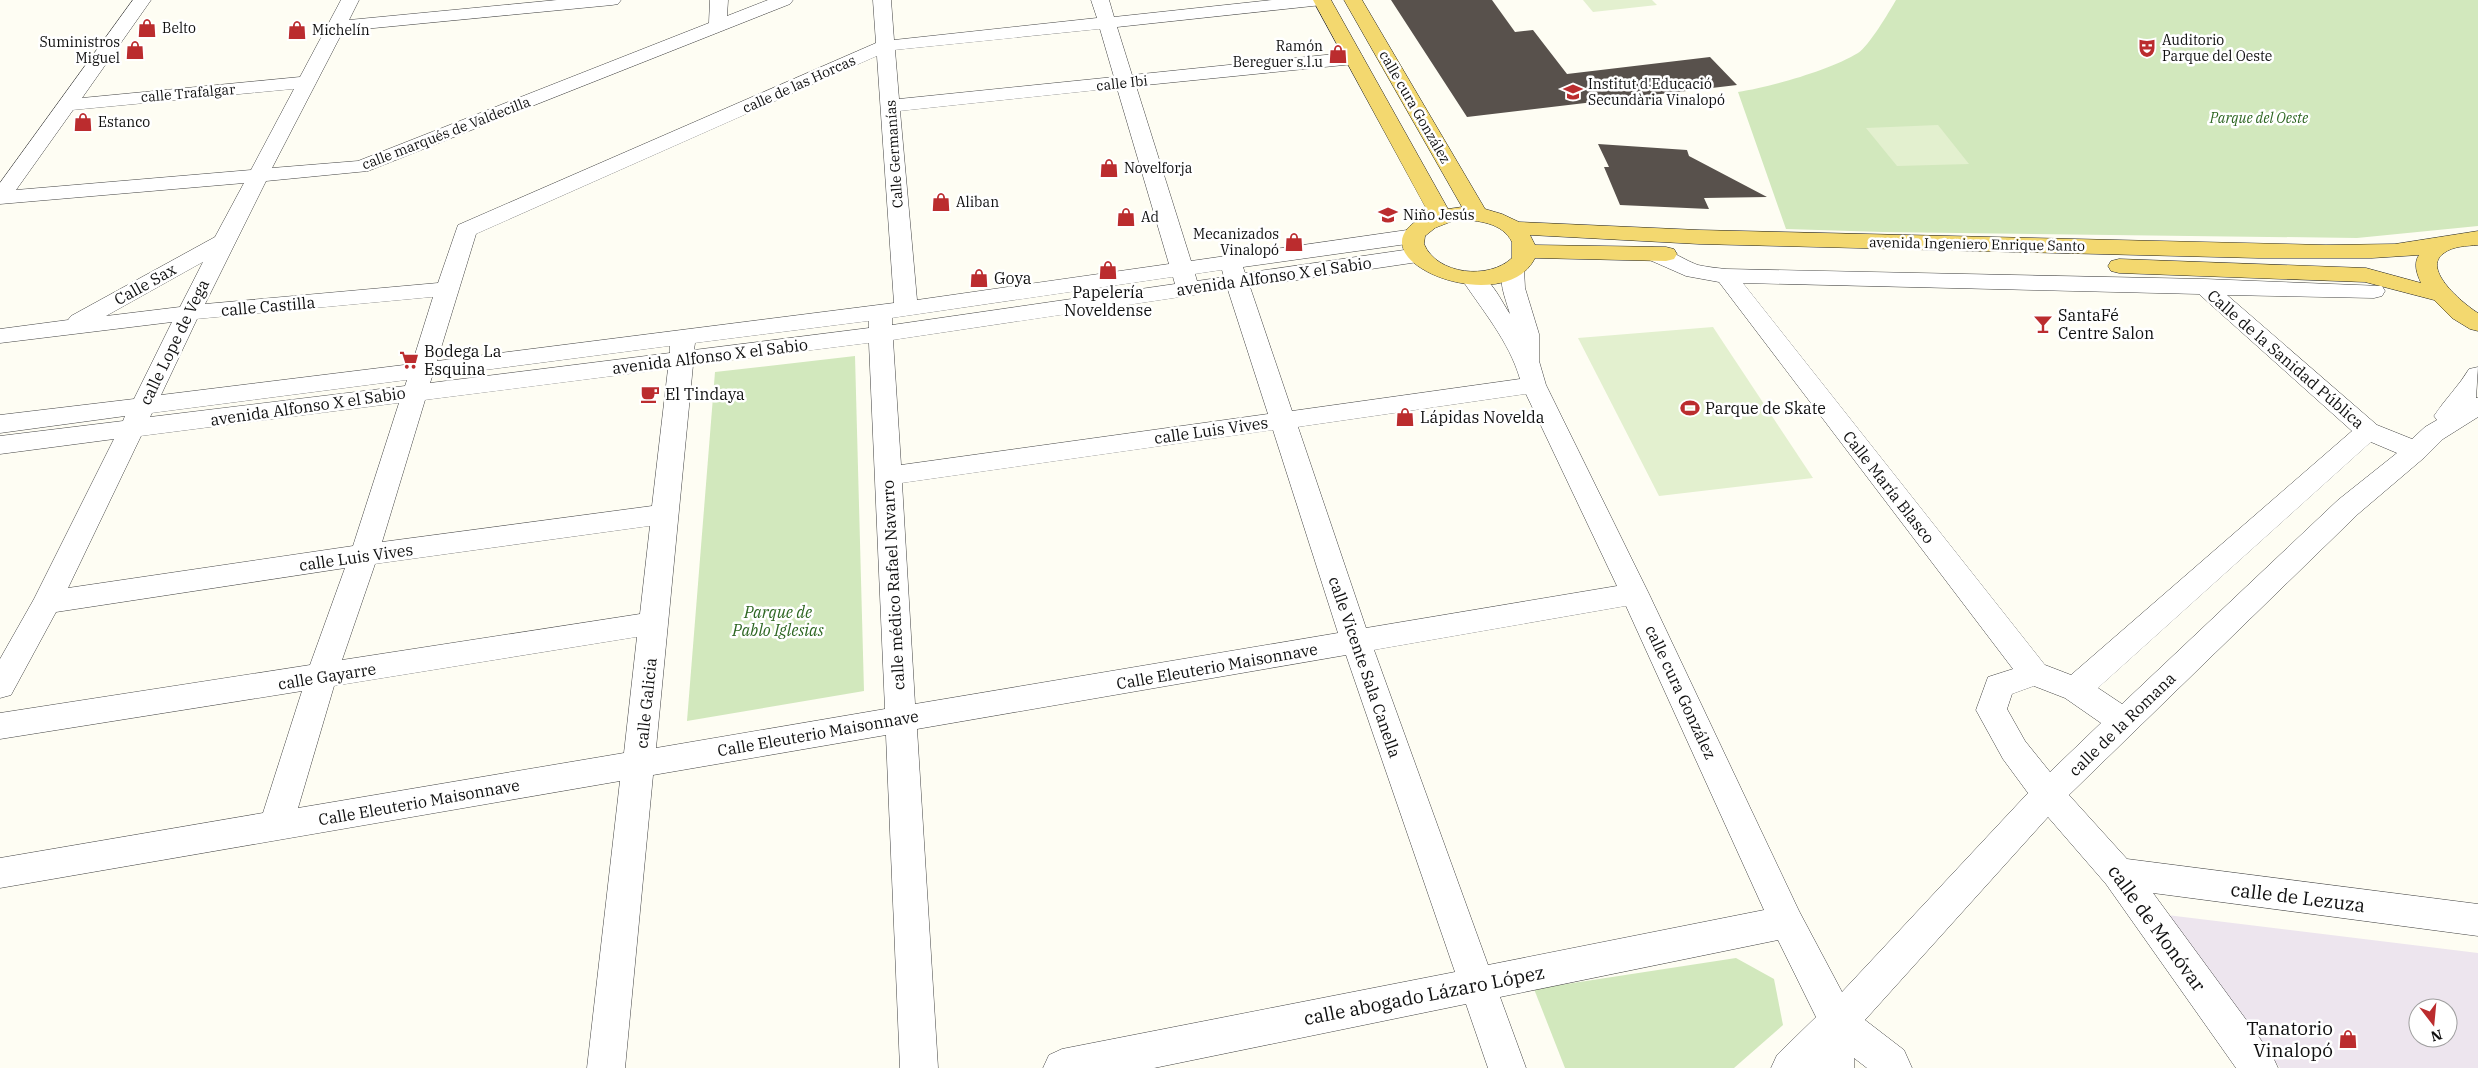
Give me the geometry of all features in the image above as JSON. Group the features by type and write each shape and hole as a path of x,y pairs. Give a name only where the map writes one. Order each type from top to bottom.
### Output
{"main road":[{"name":"calle cura González","path":"1322,0 1441,216"},
{"name":"calle cura González","path":"1353,0 1477,214"},
{"path":"1458,213 1477,214 1490,217 1513,228 1520,235 1519,260 1500,275 1472,278 1445,273 1429,266 1416,246 1419,228 1428,221 1441,216 1458,213"},
{"name":"avenida Ingeniero Enrique Santo","path":"1513,228 1699,237 2352,251 2419,249 2463,239 2478,238"},
{"path":"2440,245 2429,254 2425,265 2428,280 2440,295 2476,326"},
{"name":"avenida Ingeniero Enrique Santo","path":"1519,260 1652,253 2327,272 2366,275 2440,295"}],"street":[{"path":"0,198 142,0"},
{"name":"calle Lope de Vega","path":"0,686 47,602 224,241 309,82 350,0"},
{"path":"337,26 612,0"},
{"path":"718,26 719,0"},
{"name":"calle marqués de Valdecilla","path":"0,198 361,167 784,0"},
{"name":"Calle Germanías","path":"882,0 890,106 888,318"},
{"path":"1100,0 1186,279"},
{"name":"calle de las Horcas","path":"276,826 320,677 364,555 466,230 886,46 1322,0"},
{"name":"calle Ibi","path":"890,106 1354,58"},
{"name":"calle Trafalgar","path":"67,105 309,82"},
{"name":"Calle Sax","path":"66,328 224,241"},
{"name":"avenida Alfonso X el Sabio","path":"888,318 1186,279 1416,246"},
{"name":"avenida Ingeniero Enrique Santo","path":"1652,253 1694,271 1726,276 2374,291"},
{"name":"calle cura González","path":"1519,260 1514,288 1527,334 1530,373"},
{"name":"calle Vicente Sala Canella","path":"1233,272 1356,642 1507,1068"},
{"name":"Calle María Blasco","path":"1726,276 2034,674"},
{"name":"calle cura González","path":"1472,278 1485,292 1530,373 1636,594 1786,922 1838,1022 1891,1063 1893,1068"},
{"name":"avenida Alfonso X el Sabio","path":"0,424 142,408 419,382 683,349 888,318 1186,279"},
{"name":"Calle de la Sanidad Pública","path":"2204,286 2368,431 2425,442"},
{"name":"calle Castilla","path":"0,336 189,313 447,289"},
{"name":"calle médico Rafael Navarro","path":"888,318 888,476 919,1068"},
{"name":"calle Galicia","path":"606,1068 683,349"},
{"name":"calle Luis Vives","path":"888,476 1281,420 1530,373"},
{"path":"2425,442 2472,387 2478,375"},
{"name":"avenida Alfonso X el Sabio","path":"0,445 131,429 419,382"},
{"name":"calle de la Romana","path":"1790,1068 1838,1022 2048,794 2348,507 2425,442 2476,408"},
{"path":"2076,689 2368,431"},
{"name":"calle Luis Vives","path":"47,602 364,555 666,514"},
{"name":"Calle Eleuterio Maisonnave","path":"0,873 1636,594"},
{"name":"calle Gayarre","path":"0,726 654,623"},
{"path":"2034,674 2076,689 2124,722"},
{"name":"calle de Monóvar","path":"2034,674 1999,686 1991,710 2014,750 2048,794 2118,873 2259,1068"},
{"name":"calle de Lezuza","path":"2118,873 2478,920"},
{"name":"calle abogado Lázaro López","path":"1062,1068 1786,922"},
{"path":"1835,1068 1838,1022"}],"shaded area":[{"path":"2167,915 2478,953 2478,1068 2280,1068"}],"green space":[{"path":"1583,0 1652,0 1657,5 1593,12"},
{"name":"Parque del Oeste","path":"1896,0 2478,0 2478,226 2357,238 1786,229 1738,92 1800,77 1832,66 1858,53 1873,36"},
{"path":"1938,125 1969,164 1897,166 1866,128"},
{"name":"Parque de Skate","path":"1713,327 1813,478 1659,496 1578,338"},
{"name":"Parque de Pablo Iglesias","path":"855,356 864,691 687,721 715,372"},
{"path":"1736,958 1774,979 1783,1025 1734,1068 1565,1068 1534,989"}],"building":[{"path":"1391,0 1492,0 1515,32 1533,30 1567,74 1710,57 1737,85 1467,117"},
{"path":"1598,144 1687,150 1689,156 1767,197 1704,198 1709,209 1620,205 1604,167 1609,167"}],"place":[{"name":"Belto","path":"147,28"},
{"name":"Michelín","path":"297,30"},
{"name":"Auditorio Parque del Oeste","path":"2147,48"},
{"name":"Suministros Miguel","path":"135,50"},
{"name":"Ramón Bereguer s.l.u","path":"1338,54"},
{"name":"Institut d'Educació Secundària Vinalopó","path":"1573,92"},
{"name":"Estanco","path":"83,122"},
{"name":"Novelforja","path":"1109,168"},
{"name":"Aliban","path":"941,202"},
{"name":"Niño Jesús","path":"1388,215"},
{"name":"Ad","path":"1126,217"},
{"name":"Mecanizados Vinalopó","path":"1294,242"},
{"name":"Papelería Noveldense","path":"1108,270"},
{"name":"Goya","path":"979,278"},
{"name":"SantaFé Centre Salon","path":"2043,324"},
{"name":"Bodega La Esquina","path":"409,360"},
{"name":"El Tindaya","path":"650,394"},
{"name":"Parque de Skate","path":"1690,408"},
{"name":"Lápidas Novelda","path":"1405,417"},
{"name":"Tanatorio Vinalopó","path":"2348,1039"}]}
